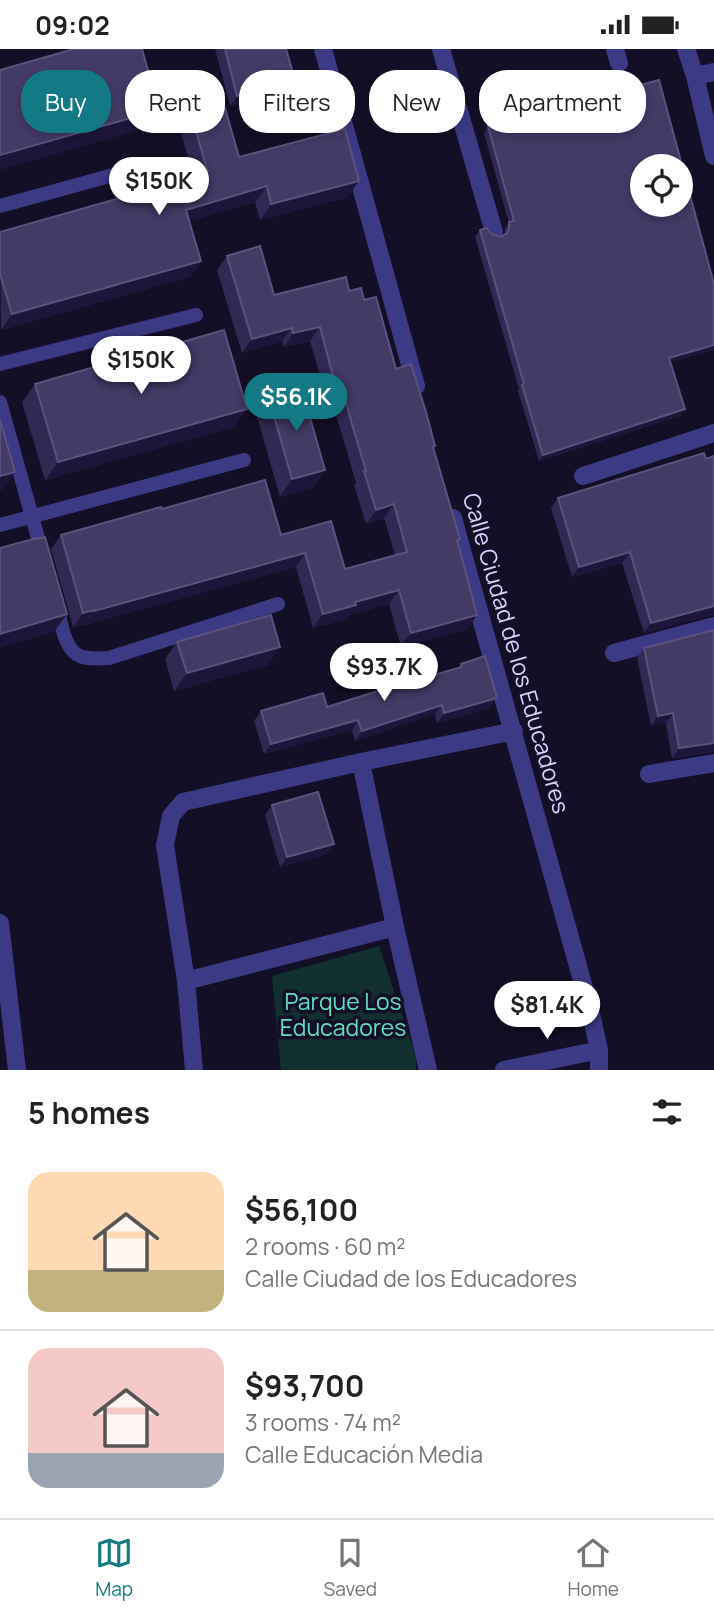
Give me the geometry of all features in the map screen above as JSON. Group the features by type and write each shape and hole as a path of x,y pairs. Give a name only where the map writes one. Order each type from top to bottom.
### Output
{"street":[{"path":"323,49 420,400"},
{"path":"441,49 494,232"},
{"path":"686,49 714,156"},
{"path":"695,76 714,72"},
{"path":"583,476 714,433"},
{"name":"Calle Ciudad de los Educadores","path":"450,506 590,1009 599,1050 599,1070"},
{"path":"614,653 714,626"},
{"path":"194,1070 186,981 165,845 171,816 183,802 514,731"},
{"path":"361,762 428,1070"},
{"path":"649,774 714,763"},
{"path":"0,923 17,1070"},
{"path":"186,981 395,927"},
{"path":"504,1070 599,1050"}],"lane":[{"path":"0,206 150,165"},
{"path":"0,364 196,314"},
{"path":"0,402 47,568"},
{"path":"0,525 244,460"},
{"path":"54,594 68,645 78,656 92,659 109,658 278,604"}],"green space":[{"name":"Parque Los Educadores","path":"379,946 416,1057 416,1070 281,1070 272,976"}],"building":[{"path":"74,49 142,49 148,70 125,70 125,120 111,124 111,70 21,70 21,133 78,133 0,155 0,70"},
{"path":"225,49 286,49 292,70 239,70 237,96"},
{"path":"659,80 679,154 630,154 630,217 693,217 693,206 714,284 714,345 669,358 685,409 543,455 480,230 487,228 491,234 501,237 507,233 509,222 514,221 490,133 646,133 646,83"},
{"path":"225,108 239,157 330,133 346,133 359,181 271,204 267,186 186,210 201,261 12,314 0,274 0,232 208,173 197,133 225,133"},
{"path":"260,246 274,295 346,277 349,291 361,288 364,300 376,297 396,369 411,364 460,539 457,540 477,615 411,633 399,590 323,614 305,553 83,613 61,535 265,480 281,535 331,521 345,569 407,552 394,504 376,510 340,382 335,384 320,327 293,333 292,328 252,339 227,256"},
{"path":"224,330 247,409 58,462 35,384"},
{"path":"301,386 325,470 292,479 268,395"},
{"path":"0,420 15,472 0,476"},
{"path":"704,453 706,459 714,456 714,606 651,623 630,552 579,567 558,498"},
{"path":"45,537 67,614 0,634 0,548"},
{"path":"271,615 280,647 187,673 177,642"},
{"path":"714,630 714,743 679,748 673,713 658,716 644,648"},
{"path":"485,656 497,698 444,713 442,705 362,731 358,720 271,744 261,711 323,693 327,707 462,667 461,664"},
{"path":"318,792 334,844 287,857 272,805"}]}
